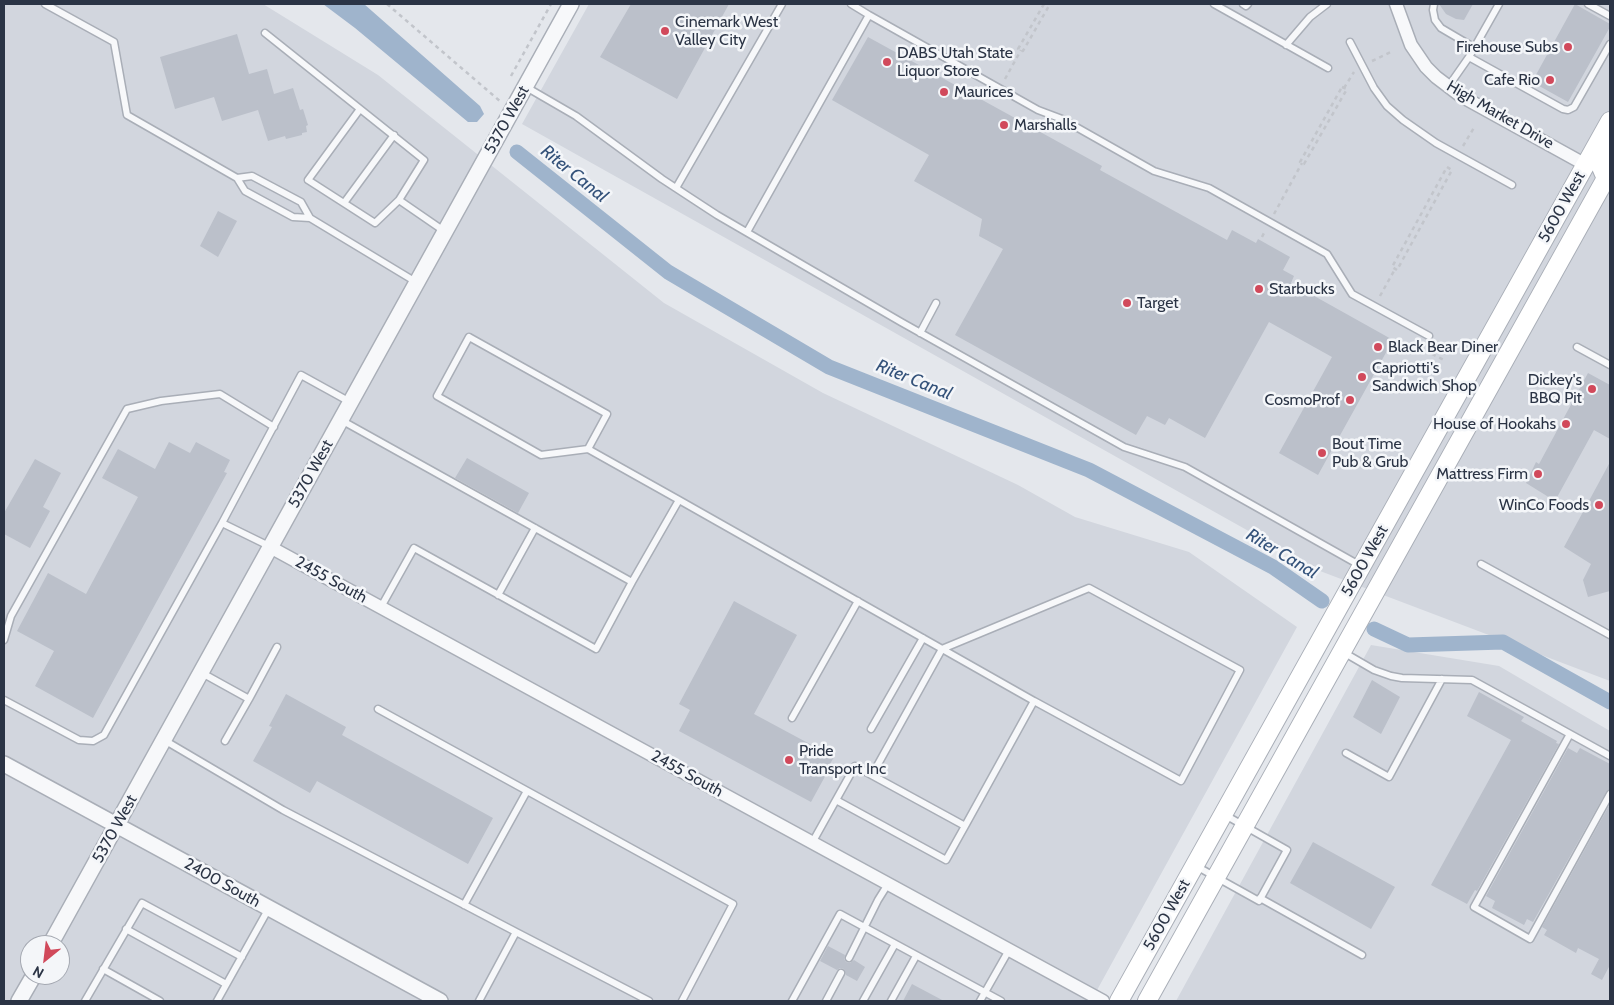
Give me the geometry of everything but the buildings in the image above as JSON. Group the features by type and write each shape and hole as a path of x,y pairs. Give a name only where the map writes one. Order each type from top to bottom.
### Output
{"main road":[{"name":"5600 West","path":"1119,1001 1610,121"},
{"path":"1609,176 1604,174 1601,167 1610,148"},
{"path":"1537,303 1538,286 1543,268 1589,184 1590,169 1586,165"},
{"name":"5600 West","path":"1147,1001 1609,176"}],"street":[{"name":"5370 West","path":"56,935 571,4"},
{"name":"High Market Drive","path":"1396,4 1405,32 1418,56 1426,67 1448,87 1586,165"},
{"name":"2455 South","path":"270,547 1103,1001"},
{"name":"2400 South","path":"4,764 440,1001"},
{"path":"19,1001 28,985"}],"lane":[{"path":"45,4 114,42 127,115 237,178 245,191 253,196 293,217 310,218 417,283"},
{"path":"676,188 782,4"},
{"path":"851,4 1038,110 1062,119 1154,171 1209,188 1294,235 1327,254 1352,294 1429,336"},
{"path":"1214,4 1328,68"},
{"path":"1243,4 1246,6 1248,4"},
{"path":"1286,45 1310,17 1327,4"},
{"path":"1434,4 1435,20 1441,28 1475,48"},
{"path":"1448,87 1475,48 1499,4"},
{"path":"1588,4 1610,16"},
{"path":"747,232 869,15"},
{"path":"265,32 394,135 424,160 399,200 375,223 308,180 360,108"},
{"path":"1350,42 1374,88 1387,106 1403,120 1436,143 1512,185"},
{"path":"1469,57 1568,110 1574,107 1610,44"},
{"path":"526,86 576,116 716,215 920,333 1124,447 1185,468 1362,566"},
{"path":"344,203 394,135"},
{"path":"237,178 252,176 301,202 310,218"},
{"path":"399,200 445,231"},
{"path":"920,333 936,303"},
{"path":"588,448 607,414 469,337 437,396 542,455 588,448 678,500 858,601 942,649 1034,701 1181,780 1240,670 1089,588 942,649 872,775"},
{"path":"1578,347 1610,364"},
{"path":"4,700 80,740 93,742 104,735 301,376 350,402"},
{"path":"4,640 11,616 127,409 161,401 220,394 274,427"},
{"path":"341,420 632,582"},
{"path":"381,607 414,548 596,649 678,500"},
{"path":"222,523 270,547"},
{"path":"498,595 535,528"},
{"path":"1481,564 1610,635"},
{"path":"792,718 858,601"},
{"path":"871,729 923,638"},
{"path":"225,741 277,647"},
{"path":"1341,652 1374,670 1392,676 1472,680 1610,756"},
{"path":"201,672 249,699"},
{"path":"1346,753 1389,777 1442,679"},
{"path":"836,800 946,860 1034,701"},
{"path":"378,709 733,904 682,1001"},
{"path":"1570,734 1474,907 1530,939 1610,794"},
{"path":"164,740 283,810 649,1001"},
{"path":"812,843 855,766 965,826"},
{"path":"464,906 527,791"},
{"path":"1195,865 1259,901 1288,850 1224,815"},
{"path":"849,958 888,884"},
{"path":"1260,898 1362,955"},
{"path":"85,1001 142,903 242,957"},
{"path":"217,1001 269,908"},
{"path":"792,1001 840,914 1001,1001"},
{"path":"126,929 226,984"},
{"path":"479,1001 516,932"},
{"path":"863,1001 895,944"},
{"path":"980,1001 1010,950"},
{"path":"890,1001 916,956"},
{"path":"103,969 160,1001"},
{"path":"826,1001 841,972"}],"path":[{"path":"387,4 512,112"},
{"path":"511,76 550,4"},
{"path":"1021,50 1018,49 1044,4"},
{"path":"1005,79 1050,4"},
{"path":"1371,62 1393,50"},
{"path":"1274,214 1302,163 1304,164 1347,89 1344,88 1354,70"},
{"path":"1462,149 1475,126"},
{"path":"1380,296 1395,268 1397,270 1452,170 1450,169 1453,164"},
{"path":"1395,268 1392,267 1447,167 1450,169"},
{"path":"1262,237 1265,232"},
{"path":"1432,354 1446,362"}],"shaded area":[{"path":"4,4 263,4 378,75 664,303 823,393 1018,485 1075,517 1189,552 1297,627 1091,1001 4,1001"},
{"path":"589,4 1610,4 1610,681 1320,571 522,124"},
{"path":"1371,645 1499,666 1610,731 1610,1001 1176,1001"}],"water":[{"path":"323,4 364,4 480,106 484,114 477,122 468,122 355,28"}],"waterway":[{"name":"Riter Canal","path":"517,152 668,272 829,367 1089,470 1273,567 1322,601"},
{"name":"Riter Canal","path":"1374,629 1408,645 1503,642 1610,702"}],"place":[{"name":"Cinemark West Valley City","path":"665,31"},
{"name":"Firehouse Subs","path":"1568,47"},
{"name":"DABS Utah State Liquor Store","path":"887,62"},
{"name":"Cafe Rio","path":"1550,80"},
{"name":"Maurices","path":"944,92"},
{"name":"Marshalls","path":"1004,125"},
{"name":"Starbucks","path":"1259,289"},
{"name":"Target","path":"1127,303"},
{"name":"Black Bear Diner","path":"1378,347"},
{"name":"Capriotti's Sandwich Shop","path":"1362,377"},
{"name":"Dickey's BBQ Pit","path":"1592,389"},
{"name":"CosmoProf","path":"1350,400"},
{"name":"House of Hookahs","path":"1566,424"},
{"name":"Bout Time Pub & Grub","path":"1322,453"},
{"name":"Mattress Firm","path":"1538,474"},
{"name":"WinCo Foods","path":"1599,505"},
{"name":"Pride Transport Inc","path":"789,760"}]}
